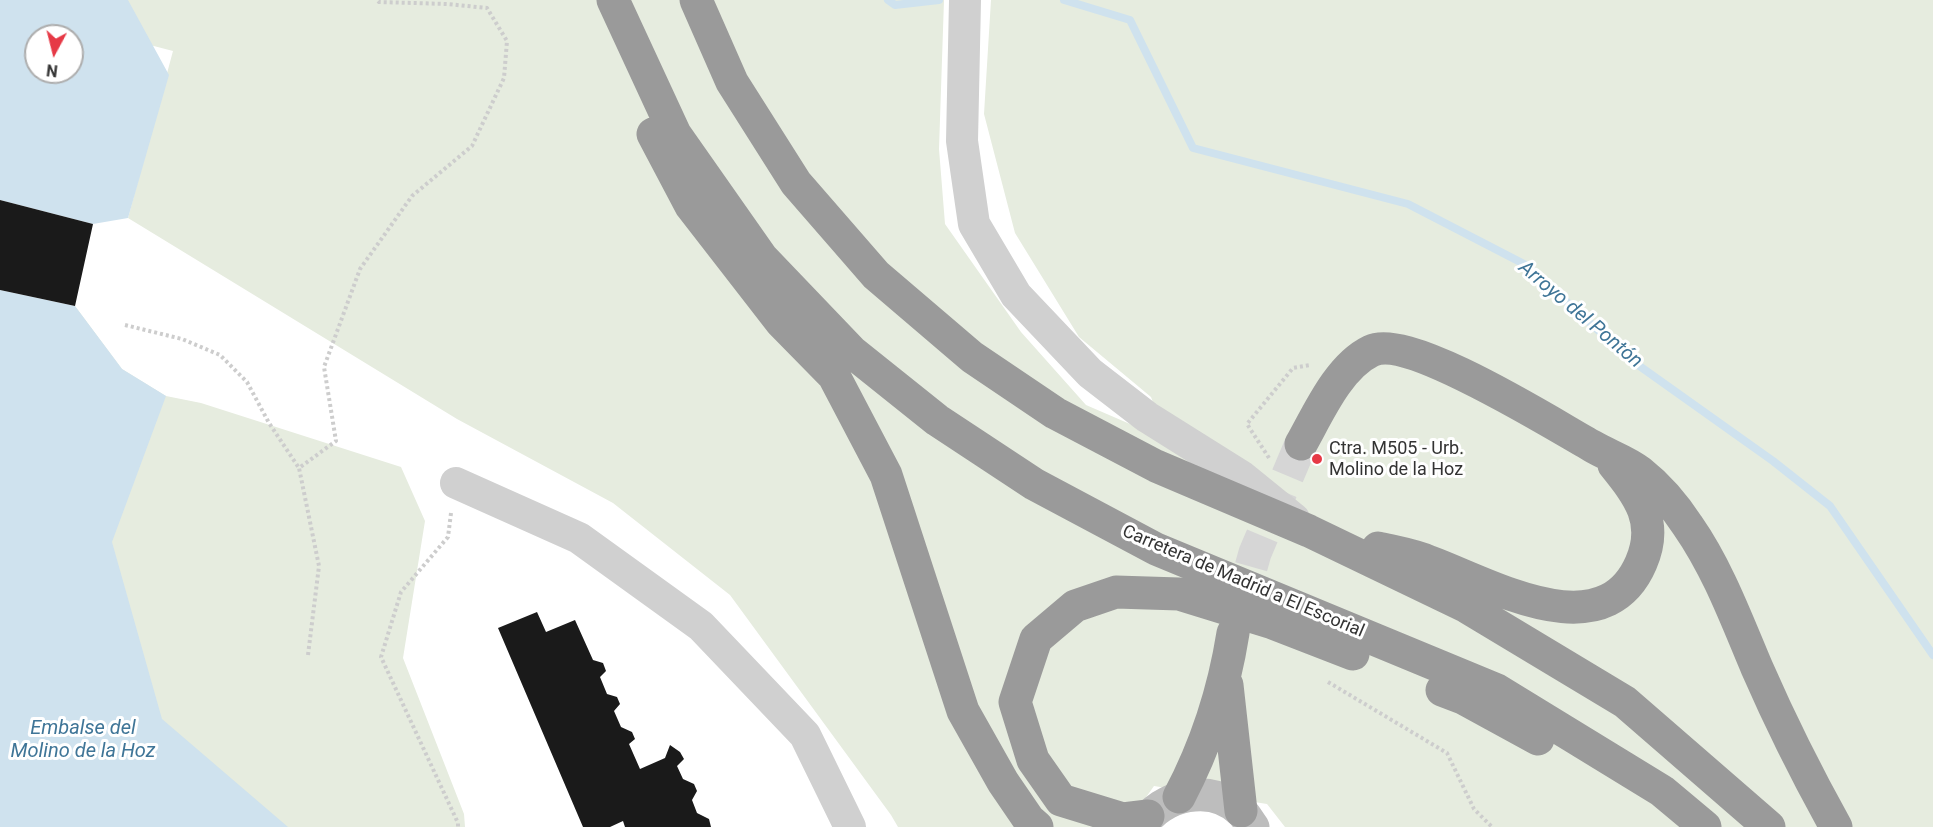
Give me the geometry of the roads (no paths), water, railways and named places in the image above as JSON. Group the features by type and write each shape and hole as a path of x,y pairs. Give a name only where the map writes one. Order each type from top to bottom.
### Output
{"highway":[{"path":"696,0 732,82 796,183 876,274 972,357 1055,413 1156,466 1309,531 1467,607 1625,702 1769,827"},
{"path":"614,5 634,98 692,206 781,322 834,376 886,475 963,711 1002,782 1029,820 1037,827"},
{"name":"Carretera de Madrid a El Escorial","path":"614,5 675,134 762,258 852,352 937,420 1034,484 1156,549 1497,690 1662,791 1705,827"},
{"path":"1301,444 1338,379 1371,351 1391,348 1454,370 1638,470 1666,495 1689,526 1712,566 1802,767 1836,827"},
{"path":"1309,531 1428,561 1511,595 1567,608 1587,606 1608,600 1632,580 1641,564 1647,541 1647,516 1627,481 1605,454"},
{"path":"1144,821 1123,819 1061,800 1033,760 1015,702 1036,639 1075,606 1116,592 1179,594 1190,597 1273,623 1463,698 1627,789 1685,827"},
{"path":"1179,797 1196,766 1226,675 1233,633"},
{"path":"1226,675 1247,819"}],"street":[{"path":"965,0 962,141 974,224 1016,296 1090,373 1147,417 1241,476 1309,531"},
{"path":"456,483 579,537 701,626 805,735 850,827"},
{"path":"1144,821 1162,804 1179,797 1201,794 1222,800 1247,819"}],"water":[{"path":"0,0 128,0 169,75 128,218 93,224 0,200"},
{"name":"Embalse del Molino de la Hoz","path":"0,290 75,306 122,369 166,396 112,542 162,719 288,827 0,827"}],"waterway":[{"name":"Arroyo del Pontón","path":"888,0 895,5 939,0"},
{"name":"Arroyo del Pontón","path":"1064,0 1130,20 1193,148 1408,204 1526,265 1631,360 1773,461 1830,506 1933,655"}],"tunnel":[{"path":"1238,614 1255,553 1301,444"}],"place":[{"name":"Ctra. M505 - Urb. Molino de la Hoz","path":"1317,459"}]}
